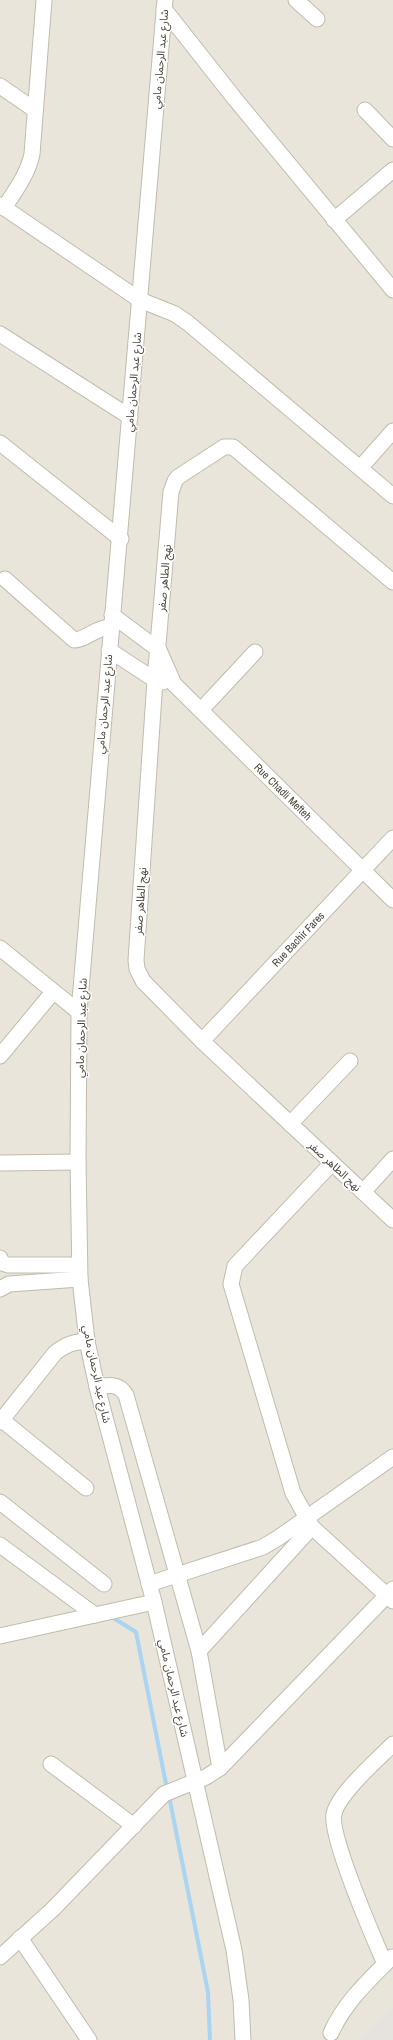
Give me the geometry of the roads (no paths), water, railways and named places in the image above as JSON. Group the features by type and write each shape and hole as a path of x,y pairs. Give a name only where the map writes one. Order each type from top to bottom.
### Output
{"street":[{"path":"44,0 30,164 2,206 140,300 175,314 188,323 361,467 393,496"},
{"path":"296,0 317,19"},
{"path":"164,5 334,220 393,290"},
{"name":"شارع عبد الرحمان مامي","path":"164,5 121,539 108,650 79,1012 78,1162 80,1272 88,1341 97,1387 154,1602 234,1950 241,2000 243,2040"},
{"path":"0,86 35,110"},
{"path":"365,110 393,139"},
{"path":"334,220 393,170"},
{"path":"0,334 130,417"},
{"path":"361,467 393,431"},
{"path":"2,447 121,539"},
{"name":"نهج الطاهر صفر","path":"393,582 233,447 224,447 178,477 175,481 171,492 155,680 136,960 137,969 143,982 202,1041 393,1220"},
{"path":"5,579 74,640 78,640 111,621 158,650 174,684"},
{"path":"108,650 155,680 174,684"},
{"path":"201,710 254,652"},
{"name":"Rue Chadli Mefteh","path":"174,684 393,900"},
{"name":"Rue Bachir Fares","path":"202,1041 393,838"},
{"path":"0,948 79,1012"},
{"path":"0,1056 53,992"},
{"path":"290,1124 350,1061"},
{"path":"363,1192 393,1159"},
{"path":"0,1163 78,1162"},
{"path":"0,1957 53,1909 164,1794 195,1782 220,1768 391,1595 309,1523 290,1486 232,1294 231,1276 235,1266 332,1163"},
{"path":"0,1258 2,1263 8,1265 80,1272"},
{"path":"0,1289 8,1284 80,1272"},
{"path":"86,1488 1,1421 55,1353 63,1346 73,1342 88,1341"},
{"path":"97,1387 115,1386 120,1388 126,1395 178,1575 198,1651 220,1768"},
{"path":"198,1651 309,1523 393,1456"},
{"path":"0,1502 104,1584"},
{"path":"149,1584 263,1546 309,1523"},
{"path":"0,1545 95,1615"},
{"path":"0,1636 154,1602"},
{"path":"331,2033 337,2019 348,2005 389,1960 370,1928 337,1838 334,1826 334,1814 338,1804 345,1794 393,1744"},
{"path":"51,1764 134,1826"},
{"path":"20,1938 89,2040"}],"waterway":[{"path":"110,1616 136,1632 167,1789"},
{"path":"169,1796 208,1992 210,2040"}]}
